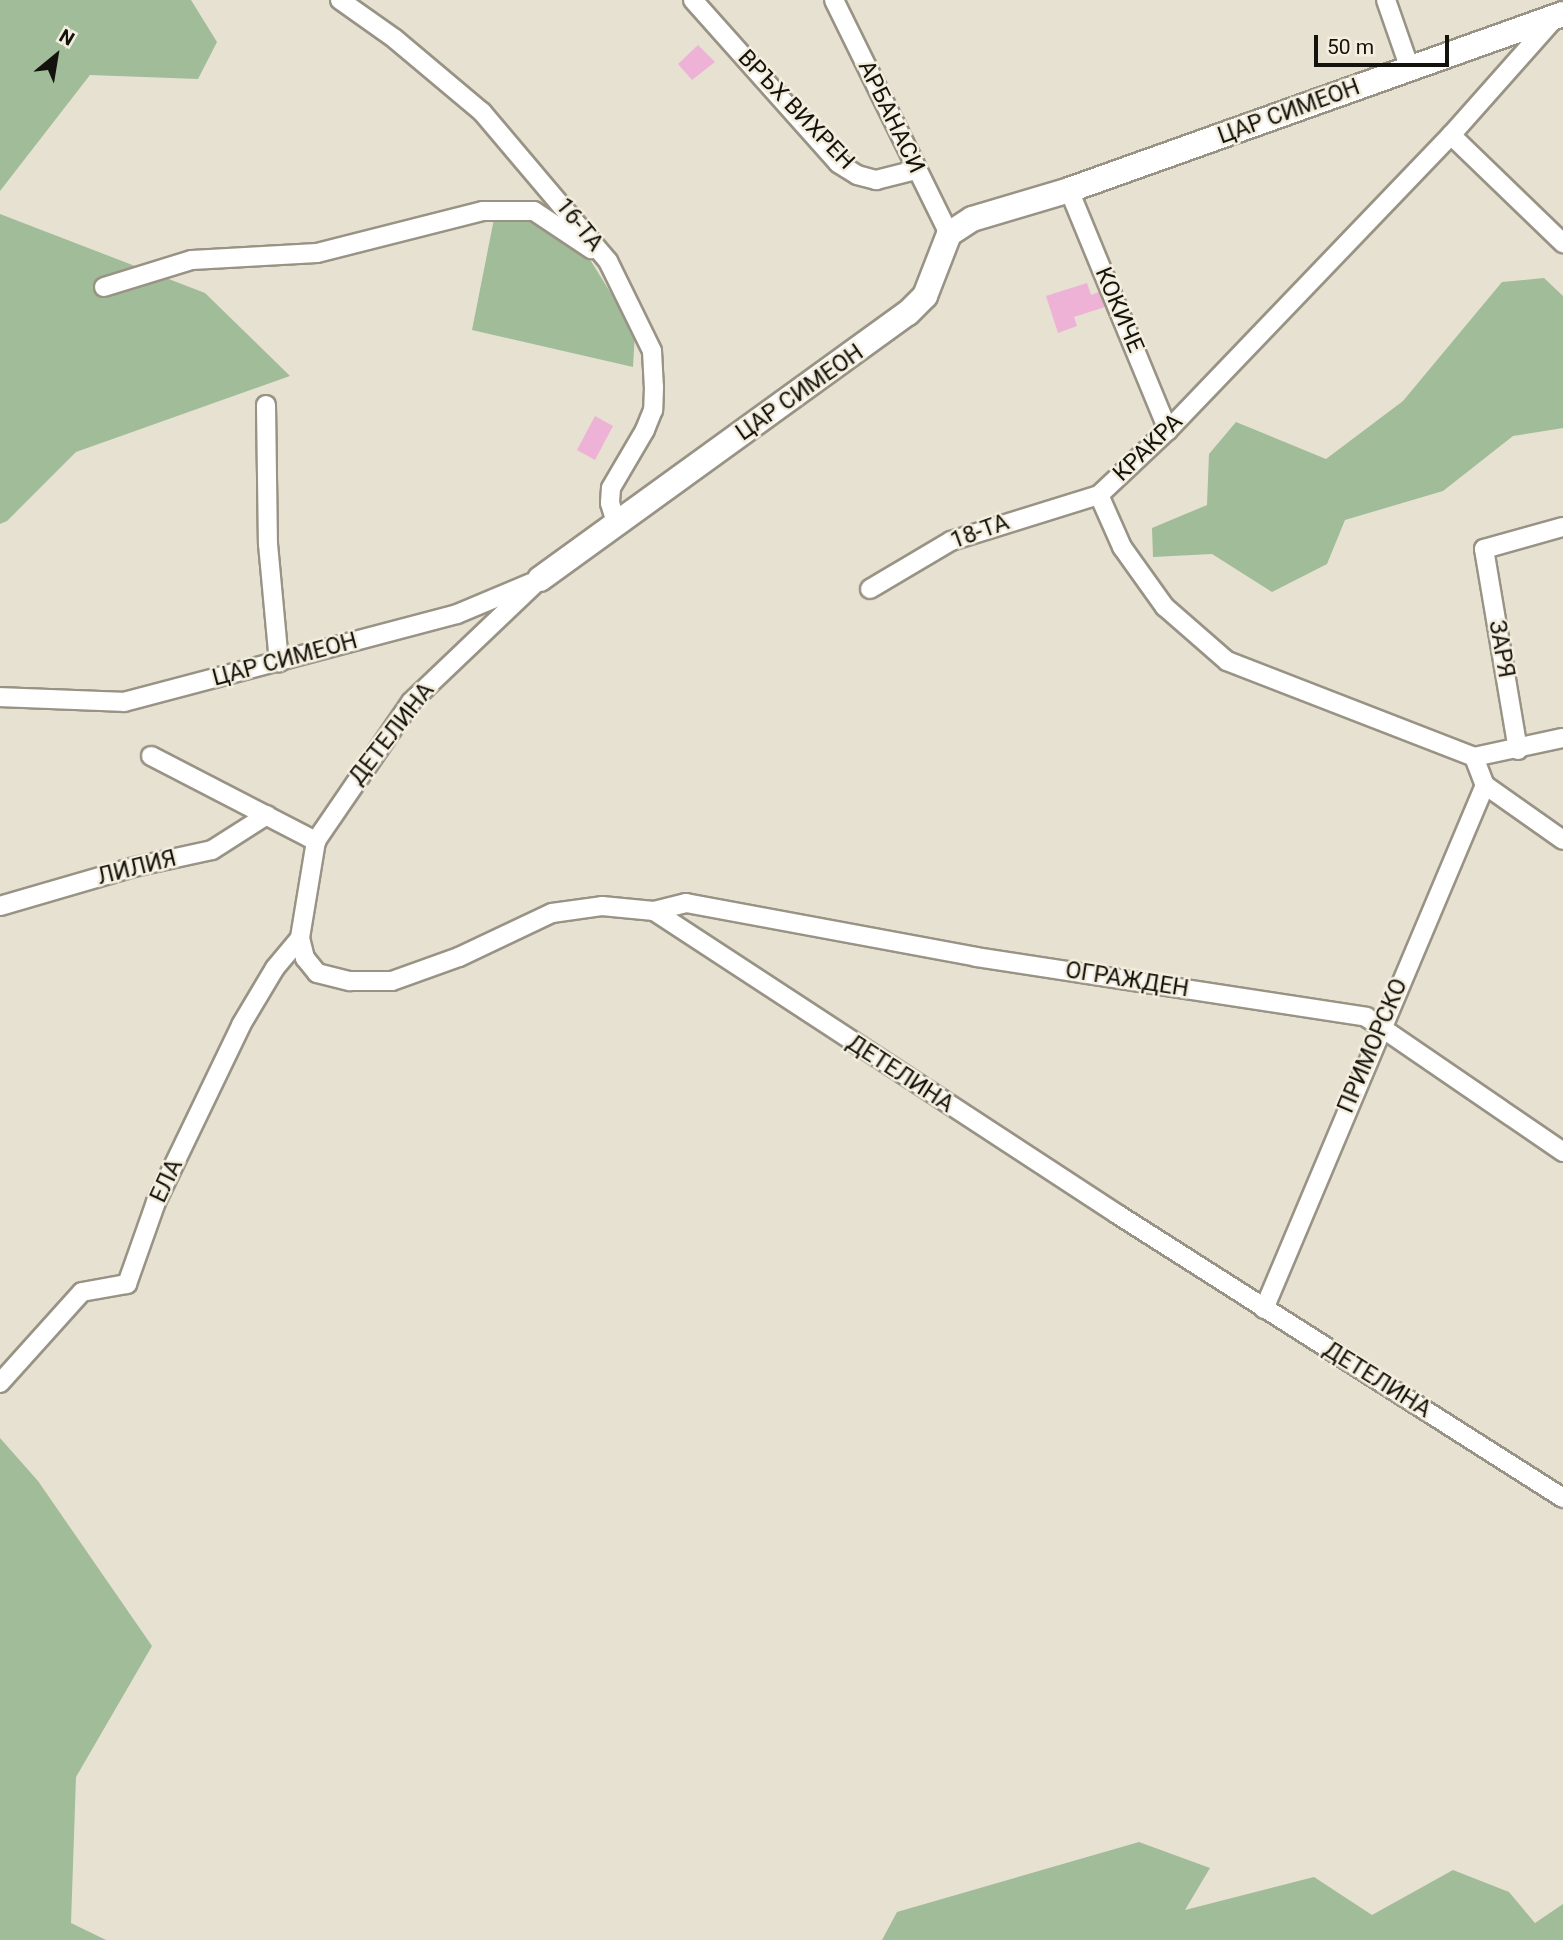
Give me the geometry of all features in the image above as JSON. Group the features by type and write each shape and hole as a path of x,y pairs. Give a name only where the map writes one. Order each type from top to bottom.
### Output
{"street":[{"name":"16-ТА","path":"340,0 395,38 482,112 608,261 652,351 654,387 653,410 645,430 611,488 610,503 616,523"},
{"name":"ВРЪХ ВИХРЕН","path":"694,0 838,163 857,175 876,180 916,170"},
{"name":"АРБАНАСИ","path":"834,0 949,234"},
{"path":"1386,0 1410,69"},
{"name":"ЦАР СИМЕОН","path":"0,696 124,702 457,614 540,579 908,313 925,296 949,234 972,219 1069,190 1559,15"},
{"name":"КРАКРА","path":"1474,757 1227,661 1165,607 1122,547 1099,495 1168,430 1451,135 1559,15"},
{"path":"1451,135 1563,243"},
{"name":"КОКИЧЕ","path":"1069,190 1168,430"},
{"path":"104,287 192,260 317,253 483,211 534,211 608,261"},
{"path":"266,405 268,544 279,662"},
{"name":"18-ТА","path":"870,589 951,541 1099,495"},
{"name":"ЗАРЯ","path":"1518,750 1484,548 1563,527"},
{"name":"ДЕТЕЛИНА","path":"540,579 411,702 316,841 300,938 305,958 317,973 350,981 392,981 459,957 552,913 602,906 654,911 1264,1309 1563,1498"},
{"path":"1563,738 1518,750 1474,757 1485,785 1563,840"},
{"path":"151,756 316,841"},
{"name":"ПРИМОРСКО","path":"1264,1309 1381,1026 1485,785"},
{"name":"ЛИЛИЯ","path":"0,906 134,867 212,850 267,815"},
{"name":"ОГРАЖДЕН","path":"654,911 686,903 721,908 976,957 1366,1017 1563,1152"},
{"name":"ЕЛА","path":"0,1383 82,1292 127,1284 156,1202 242,1026 275,968 300,938"}],"green space":[{"path":"0,0 191,0 217,42 198,79 90,75 0,191"},
{"path":"0,214 205,293 290,376 76,452 7,521 0,524"},
{"path":"494,219 530,222 589,258 635,332 633,367 472,330"},
{"path":"1544,278 1563,296 1563,428 1513,436 1443,491 1345,520 1327,564 1272,592 1212,554 1153,557 1152,528 1207,505 1209,454 1236,422 1326,459 1403,401 1502,282"},
{"path":"0,1438 38,1481 152,1646 76,1777 71,1923 106,1940 0,1940"},
{"path":"1139,1842 1210,1868 1185,1910 1314,1877 1372,1915 1453,1870 1509,1892 1535,1923 1563,1904 1563,1940 882,1940 897,1912"}],"building":[{"path":"698,45 715,62 692,80 678,64"},
{"path":"1087,283 1091,295 1099,292 1105,307 1074,317 1077,326 1058,333 1046,296"},
{"path":"595,416 613,426 595,460 577,450"}]}
